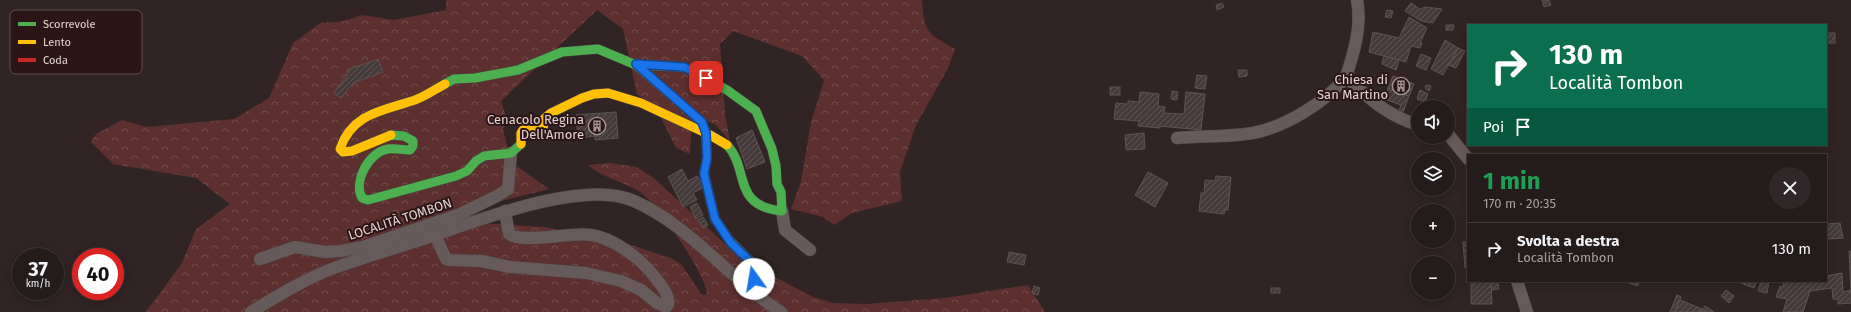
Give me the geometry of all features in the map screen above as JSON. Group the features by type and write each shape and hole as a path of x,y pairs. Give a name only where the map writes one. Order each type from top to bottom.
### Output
{"street":[{"path":"1177,138 1254,133 1271,128 1306,110 1335,91 1346,77 1357,42 1359,10 1357,0"},
{"name":"LOCALITÀ TOMBON","path":"782,211 775,211 760,204 748,194 743,187 740,170 733,154 726,144 706,133 620,96 597,93 578,99 547,115 544,120 543,131 530,129 523,130 521,133 522,146 511,153 484,156 476,161 467,171 456,176 368,200 362,198 358,191 358,180 365,169 387,149 410,150 413,146 413,141 406,137 392,135 381,136 352,151 343,152 340,149 343,140 359,120 388,107 413,101 454,79 475,78 518,70 562,52 598,49 636,64 684,67 696,72 727,90 756,111 772,148 776,166 777,184 780,192 785,230 810,250"},
{"name":"LOCALITÀ TOMBON","path":"636,64 702,122 706,133 707,158 704,174 715,219 731,243 754,265 754,294"},
{"path":"1346,77 1380,108 1411,122"},
{"path":"1455,143 1467,158"},
{"name":"LOCALITÀ TOMBON","path":"260,259 295,247 325,252 352,250 458,215 508,189 511,153"},
{"name":"LOCALITÀ TOMBON","path":"251,312 290,289 334,268 506,210 589,195 613,195 633,200 656,212 682,229 754,294 781,312"},
{"name":"LOCALITÀ TOMBON","path":"506,210 509,234 512,236 528,238 571,234 591,235 616,244 650,271 664,289 671,309"},
{"name":"LOCALITÀ TOMBON","path":"435,235 446,258 449,260 480,261 510,267 586,273 621,281 641,290 657,303 671,309"},
{"path":"1517,282 1527,312"}],"green space":[{"path":"446,0 922,0 924,19 929,31 938,39 955,49 948,68 916,125 900,172 902,201 852,213 834,225 823,217 791,209 801,181 811,122 824,80 802,56 733,31 720,44 725,114 730,141 716,125 695,115 691,136 690,154 676,148 657,110 637,94 623,29 597,10 501,101 508,122 503,129 511,162 549,189 460,211 453,221 544,227 622,242 673,259 681,264 702,295 707,294 704,284 690,256 669,224 648,199 633,188 600,173 588,165 609,163 637,167 655,179 737,255 813,297 833,303 866,304 945,298 1028,285 1045,312 146,312 182,263 196,229 230,204 196,178 113,164 91,142 96,134 122,120 146,127 234,119 269,98 293,43 320,23 344,21 362,15 394,20 446,10"}],"building":[{"path":"1542,0 1549,0 1551,5 1544,7"},
{"path":"1222,3 1224,7 1217,10 1216,5"},
{"path":"1411,3 1420,9 1425,7 1442,9 1433,23 1421,21 1405,11"},
{"path":"1387,10 1393,11 1391,18 1385,17"},
{"path":"1409,17 1427,28 1420,43 1422,43 1420,48 1411,46 1406,62 1369,52 1373,32 1399,38"},
{"path":"1446,25 1454,25 1453,30 1446,30"},
{"path":"1827,33 1835,33 1835,43 1827,43"},
{"path":"1445,40 1458,48 1443,75 1431,69"},
{"path":"1458,48 1465,51 1456,68 1449,65"},
{"path":"1421,54 1431,58 1426,70 1416,66"},
{"path":"1384,56 1399,60 1396,70 1382,64"},
{"path":"378,59 383,72 353,83 341,98 334,93 348,74 347,70"},
{"path":"1238,70 1247,70 1247,76 1239,77"},
{"path":"1197,75 1207,76 1205,89 1195,88"},
{"name":"Chiesa di San Martino","path":"1393,76 1414,84 1409,96 1388,88"},
{"path":"1426,85 1431,86 1429,91 1425,88"},
{"path":"1110,87 1120,87 1120,95 1110,95"},
{"path":"1388,88 1409,96 1402,115 1398,113 1401,105 1384,99"},
{"path":"1420,90 1428,94 1426,100 1417,99"},
{"path":"1172,91 1178,92 1177,100 1171,99"},
{"path":"1140,92 1159,94 1158,106 1165,107 1164,113 1184,114 1186,92 1205,94 1201,130 1160,126 1160,128 1138,126 1139,121 1114,119 1116,103 1128,104 1128,101 1139,102"},
{"name":"Cenacolo Regina Dell'Amore","path":"616,112 618,138 595,140 595,136 578,138 576,115"},
{"path":"752,130 765,162 747,169 736,138"},
{"path":"595,132 599,132 599,136 595,136"},
{"path":"1144,133 1145,149 1126,150 1125,135"},
{"path":"682,169 688,181 697,176 704,187 693,193 697,200 683,207 668,177"},
{"path":"1148,172 1168,183 1155,207 1135,195"},
{"path":"1216,176 1231,177 1228,210 1225,210 1224,214 1199,211 1201,193 1204,193 1205,180 1215,181"},
{"path":"697,203 703,215 696,219 690,207"},
{"path":"703,217 708,225 703,228 698,220"},
{"path":"1840,223 1843,238 1827,239 1827,224"},
{"path":"1463,242 1467,242 1467,268 1465,268"},
{"path":"1849,251 1851,251 1851,290"},
{"path":"1009,252 1026,255 1024,265 1007,262"},
{"path":"1842,273 1843,292 1851,290 1851,303 1838,304 1838,299 1833,299 1832,288 1810,291 1803,312 1783,312 1787,299 1776,297 1780,286 1783,287 1784,282 1827,282 1827,276"},
{"path":"1471,282 1491,282 1492,304 1471,304"},
{"path":"1491,282 1498,282 1499,289 1492,290"},
{"path":"1626,282 1639,282 1638,286"},
{"path":"1742,282 1757,282 1754,288"},
{"path":"1761,282 1769,282 1767,293 1758,291"},
{"path":"1034,286 1040,288 1038,295 1032,293"},
{"path":"1271,288 1280,288 1280,293 1271,293"},
{"path":"1726,290 1734,296 1729,303 1721,296"},
{"path":"1677,295 1681,297 1675,312 1670,312"},
{"path":"1680,300 1702,309 1701,312 1675,312"},
{"path":"1705,306 1714,312 1701,312"}],"traffic: fast":[{"path":"445,84 454,79 475,78 518,70 562,52 598,49 636,65 669,93"},
{"path":"636,65 684,67 727,90 756,111 772,149 776,166 777,184 781,192 782,211 766,208 755,202 748,194 734,155 727,145"},
{"path":"391,135 404,136 413,141 413,146 410,150 388,149 381,151 369,161 361,176 360,191 362,198 368,200 456,176 467,171 476,161 484,156 511,153 521,144"},
{"path":"730,241 754,265 754,294"}],"traffic: slow":[{"path":"391,135 352,151 343,152 340,149 345,137 360,121 379,111 420,98 445,84"},
{"path":"521,144 521,133 523,130 543,131 544,119 551,113 582,98 594,94 608,93 641,103 710,135 727,145"}],"traffic: jam":[{"path":"669,93 702,122 706,133 707,158 704,173 715,219 730,241"}],"place":[{"name":"Chiesa di San Martino","path":"1401,86"},
{"name":"Cenacolo Regina Dell'Amore","path":"597,126"}],"route":[{"path":"706,78 684,67 636,64 702,122 706,133 707,158 704,174 715,219 740,254 754,265 754,279"}]}
